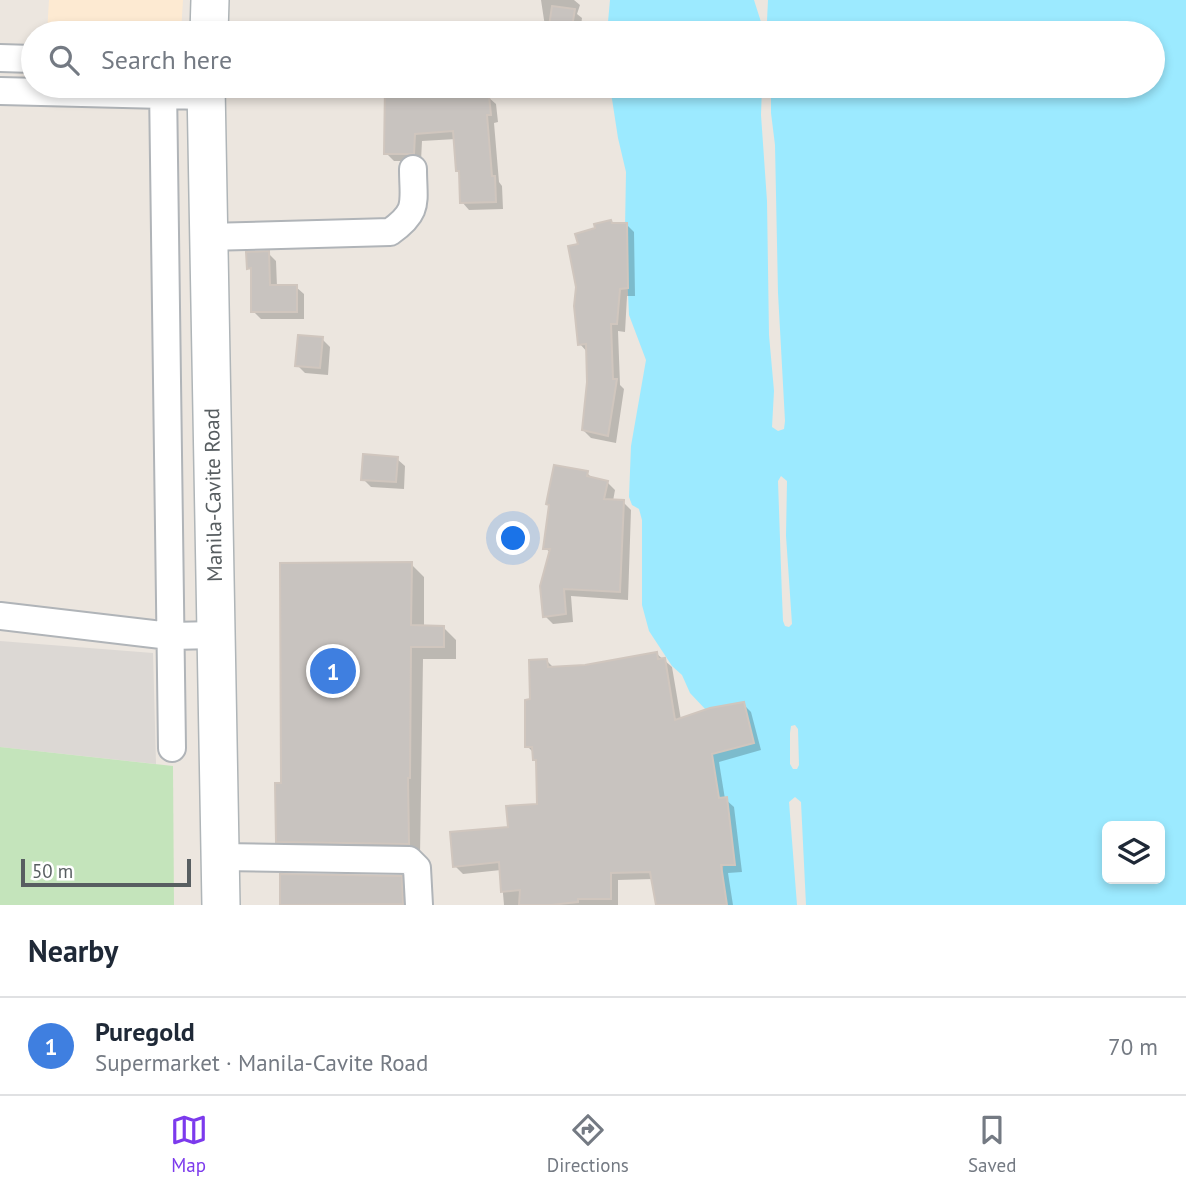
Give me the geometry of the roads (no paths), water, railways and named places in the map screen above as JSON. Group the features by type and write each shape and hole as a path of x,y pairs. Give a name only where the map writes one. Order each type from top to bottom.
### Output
{"main road":[{"path":"209,21 210,0"},
{"name":"Manila-Cavite Road","path":"205,98 221,905"}],"street":[{"path":"0,58 21,59"},
{"path":"0,90 21,90"},
{"path":"163,98 172,748"},
{"path":"207,237 390,232 408,219 413,208 413,169"},
{"path":"0,616 170,636 216,635"},
{"path":"220,857 409,860 417,868 419,905"}],"water":[{"path":"610,0 1186,0 1186,905 716,905 726,852 719,820 707,711 690,693 682,675 672,666 649,631 642,605 642,520 639,509 632,505 629,497 631,446 646,360 629,315 625,229 626,172 612,98 1165,98 1165,21 608,21"}],"place":[{"name":"Puregold","path":"333,671"}]}
